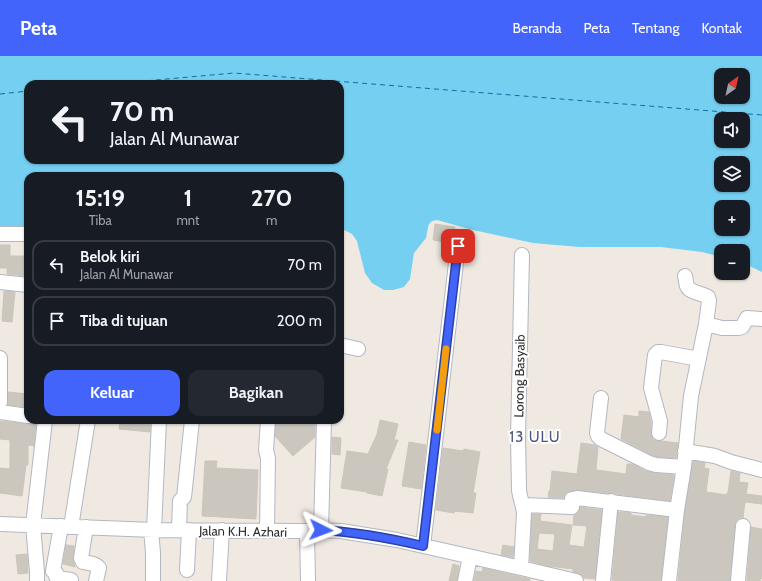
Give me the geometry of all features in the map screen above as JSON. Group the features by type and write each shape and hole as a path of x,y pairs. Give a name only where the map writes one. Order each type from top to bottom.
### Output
{"street":[{"path":"0,234 24,234"},
{"path":"423,546 458,246"},
{"name":"Lorong Basyaib","path":"521,568 524,513 524,505 520,498 519,490 522,255"},
{"path":"669,581 677,510 684,467 691,396 706,324 709,301 708,297 703,294 690,290 687,286 685,276"},
{"path":"0,282 24,285"},
{"path":"706,324 722,328 742,328 747,318 762,319"},
{"path":"344,346 358,349"},
{"path":"659,433 660,421 651,388 656,353 661,352 699,359"},
{"path":"0,358 0,402"},
{"path":"600,398 598,436 656,465 684,467"},
{"path":"0,412 24,415"},
{"path":"37,581 37,525 45,424"},
{"path":"71,580 57,578 56,572 53,571 66,526 87,424"},
{"path":"153,581 153,529 159,424"},
{"path":"187,570 180,502 184,497 192,424"},
{"path":"267,531 268,458 266,450 268,424"},
{"path":"321,530 324,424"},
{"path":"685,452 715,456 762,470"},
{"path":"524,505 572,507 572,499 574,498 611,501 677,510"},
{"path":"603,581 611,501"},
{"name":"Jalan K.H. Azhari","path":"0,524 184,530 321,530 397,540 521,568 533,576 576,581"},
{"path":"738,581 743,526"},
{"path":"86,527 81,558 83,562 97,565 99,567 96,581"},
{"path":"219,581 222,530"},
{"path":"307,531 308,581"},
{"path":"465,581 470,556"}],"water":[{"path":"0,56 762,56 762,272 750,266 750,244 714,244 714,255 702,252 661,247 580,247 533,243 473,230 437,220 432,221 429,224 426,238 414,253 410,279 404,287 393,290 384,290 372,283 365,273 357,241 352,234 344,230 344,172 24,172 24,227 0,227"}],"building":[{"path":"435,224 455,227 454,239 450,243 433,240"},
{"path":"0,245 10,245 10,256 24,256 24,276 7,274 7,268 0,268"},
{"path":"4,291 15,292 12,322 2,321"},
{"path":"8,392 24,394 24,407 8,405"},
{"path":"639,411 649,412 653,440 678,443 676,458 657,457 621,439 624,415 639,417"},
{"path":"380,420 398,424 394,440 398,440 386,469 388,469 382,496 341,488 347,451 368,454 377,434"},
{"path":"0,421 36,424 34,446 28,445 28,465 26,465 22,496 0,493 0,468 10,469 10,440 0,439"},
{"path":"120,424 150,424 150,432 119,429"},
{"path":"276,424 315,424 315,437 293,456 275,436"},
{"path":"332,437 341,438 340,455 332,454"},
{"path":"409,442 426,445 421,489 402,486"},
{"path":"581,443 595,445 598,447 596,470 626,474 627,464 633,464 645,471 674,475 670,501 578,490 567,492 564,498 548,497 552,471 577,474"},
{"path":"443,448 463,451 464,449 480,452 473,493 476,493 473,513 455,511 454,513 436,510"},
{"path":"205,461 217,461 216,468 258,470 256,519 202,516"},
{"path":"693,461 705,463 704,468 709,469 706,492 727,495 731,471 740,473 739,482 748,483 746,494 762,496 762,504 745,502 743,518 739,518 736,521 730,581 678,581 685,511"},
{"path":"580,507 602,510 595,579 584,578 582,575 573,572 573,569 548,566 530,561 532,514 541,514 540,521 572,525 569,545 584,547 587,526 573,525 574,515 579,512","holes":["539,533 555,534 553,551 537,549"]},
{"path":"618,512 631,513 631,515 646,517 646,515 668,517 661,581 612,580"},
{"path":"751,527 762,529 762,579 761,578 760,581 747,581"},
{"path":"66,545 74,546 73,557 75,567 63,564"},
{"path":"503,545 514,547 513,557 501,555"},
{"path":"27,554 28,573 18,574 16,555"},
{"path":"453,564 459,566 457,581 449,581"},
{"path":"483,568 530,579 530,581 474,581 476,571 482,572"}],"ferry route":[{"path":"156,80 234,73 322,80"},
{"path":"344,82 762,115"},
{"path":"0,94 24,91"}],"slow traffic":[{"path":"437,430 446,349"}],"district":[{"name":"13 ULU","path":"535,437"}],"route":[{"path":"321,530 379,537 423,546 458,246"}]}
